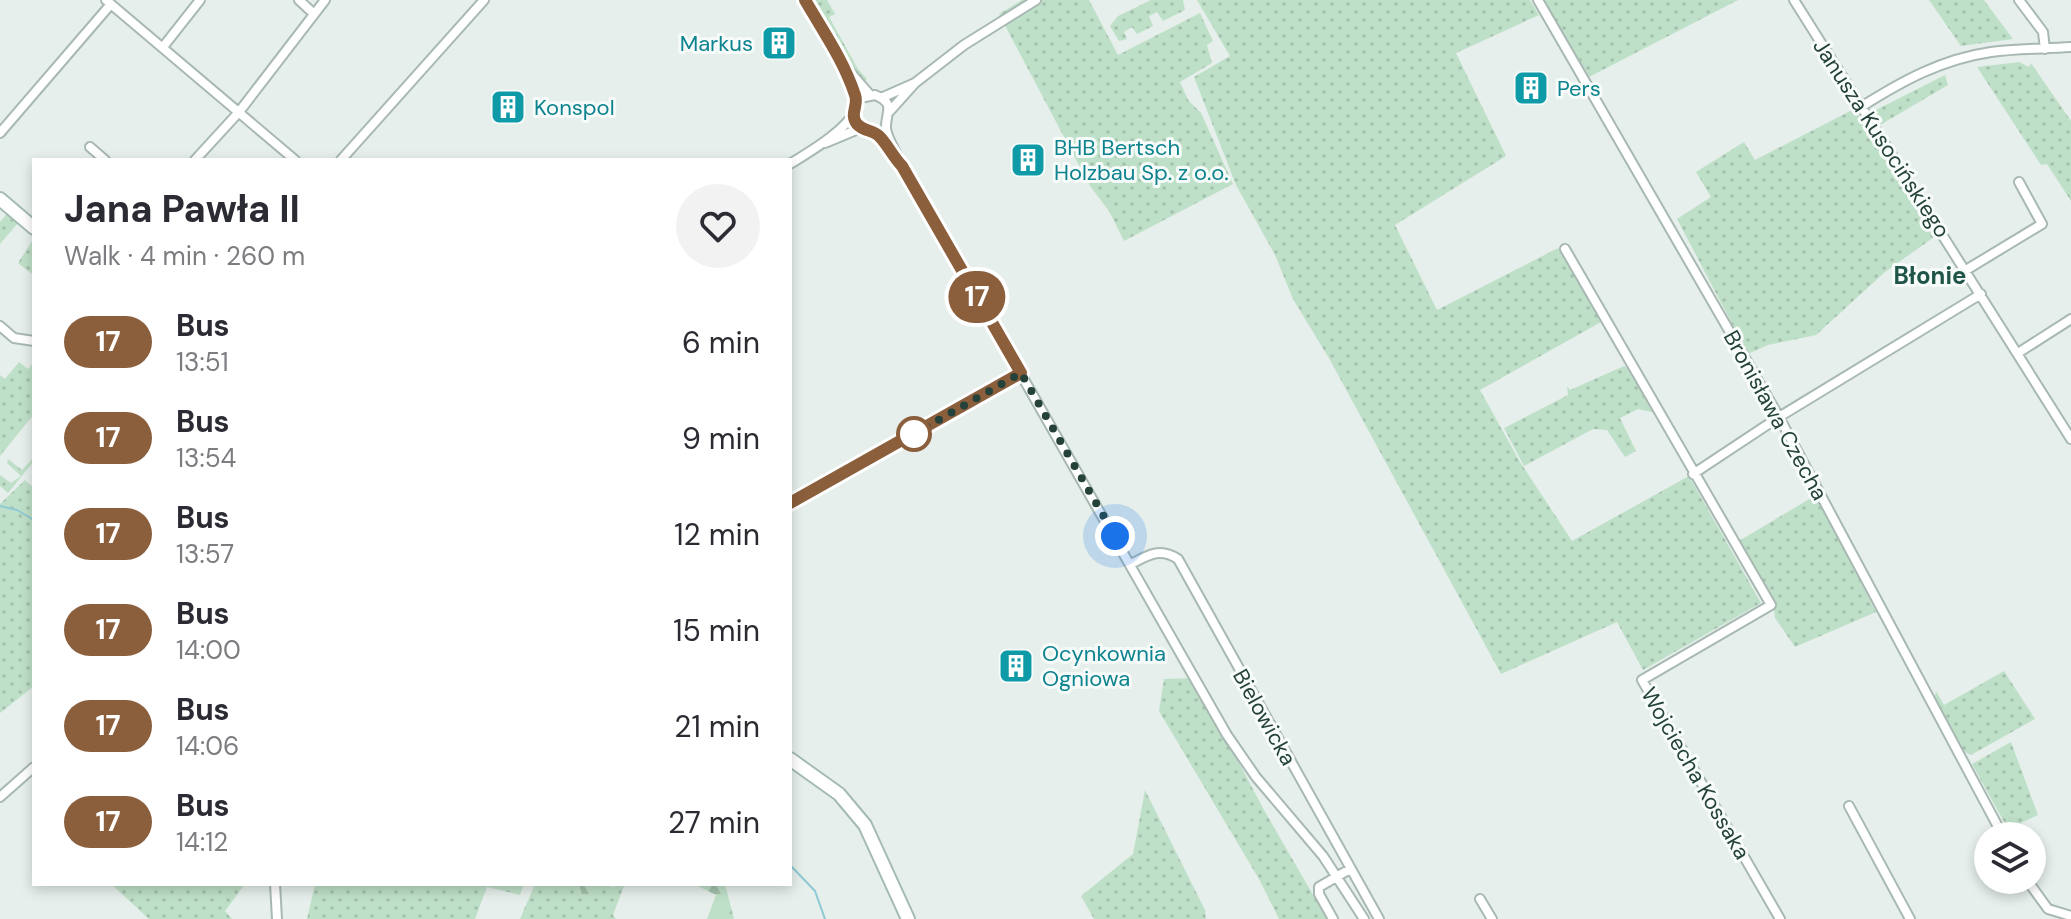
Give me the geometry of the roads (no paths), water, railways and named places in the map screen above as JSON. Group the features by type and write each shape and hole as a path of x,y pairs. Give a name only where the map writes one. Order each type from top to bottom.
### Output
{"street":[{"path":"163,47 200,0"},
{"path":"299,0 313,13"},
{"path":"197,158 239,112 325,0"},
{"path":"343,158 484,0"},
{"path":"805,0 843,64 870,95 881,98 915,83 974,37 1036,0"},
{"name":"Bronisława Czecha","path":"1538,0 1779,417 1996,822"},
{"name":"Janusza Kusocińskiego","path":"1794,0 2071,439"},
{"path":"2019,0 2043,32 2045,49"},
{"path":"0,133 108,2 293,158"},
{"path":"1861,107 1904,81 1952,60 2000,51 2071,47"},
{"path":"792,163 821,145 849,122 857,102 843,64"},
{"path":"889,112 915,83"},
{"path":"857,102 870,95"},
{"path":"881,98 888,105 888,134 902,166 1237,751 1337,876 1364,919"},
{"path":"853,114 866,129 879,136 902,166"},
{"path":"821,145 866,129 879,129 887,122"},
{"path":"90,147 103,158"},
{"path":"1966,270 2042,224 2019,182"},
{"path":"0,199 32,226"},
{"path":"1565,249 1693,474 1779,417 1981,294"},
{"path":"2018,353 2071,319"},
{"path":"0,326 14,338 32,341"},
{"path":"792,503 1021,373"},
{"name":"Wojciecha Kossaka","path":"1693,474 1771,605 1642,680 1780,919"},
{"name":"Bielowicka","path":"1131,564 1162,552 1178,559 1379,919"},
{"path":"792,760 839,794 865,825 908,919"},
{"path":"0,797 32,769"},
{"path":"1849,806 1910,919"},
{"path":"1333,919 1318,890 1321,884 1350,869"},
{"path":"275,886 277,919"},
{"path":"2035,894 2048,909 2071,916"},
{"path":"1480,899 1492,919"}],"waterway":[{"path":"0,506 17,510 32,519"},
{"path":"792,867 815,891 825,919"}],"place":[{"name":"Markus","path":"779,43"},
{"name":"Pers","path":"1531,88"},
{"name":"Konspol","path":"508,107"},
{"name":"BHB Bertsch Holzbau Sp. z o.o.","path":"1028,160"},
{"name":"Ocynkownia Ogniowa","path":"1016,666"}],"district":[{"name":"Błonie","path":"1930,276"}]}
